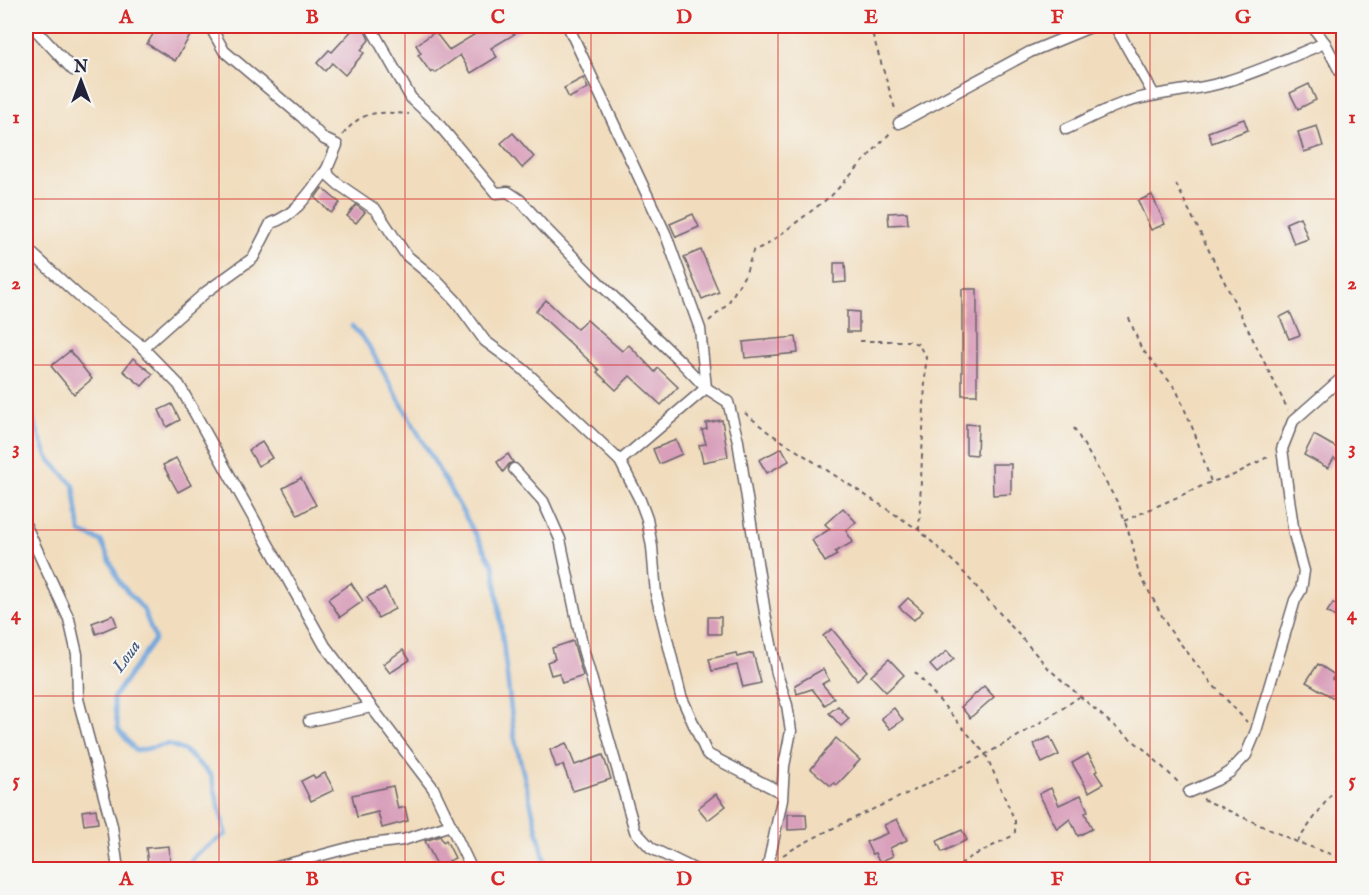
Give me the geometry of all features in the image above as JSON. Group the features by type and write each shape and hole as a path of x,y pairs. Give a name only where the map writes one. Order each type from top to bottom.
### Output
{"street":[{"path":"32,26 73,70"},
{"path":"143,348 206,292 253,258 271,223 293,211 327,169 337,145 324,139 302,117 224,51 210,26"},
{"path":"370,26 411,98 435,120 496,193 508,192 520,200 594,278 706,388 728,402 738,441 766,619 791,731 784,766 782,793 767,867"},
{"path":"568,26 666,235 700,329 706,388"},
{"path":"899,123 1030,52 1093,26"},
{"path":"1115,26 1154,95"},
{"path":"1311,26 1342,73"},
{"path":"1066,129 1121,104 1154,95 1183,92 1249,74 1324,43"},
{"path":"327,169 329,176 338,184 376,210 406,255 435,279 456,302 485,341 523,369 620,461 647,519 656,594 681,696 707,754 782,793"},
{"path":"26,248 81,298 143,348 179,385 325,646 434,789 472,870"},
{"path":"1189,792 1217,780 1239,764 1246,755 1256,731 1304,571 1294,534 1282,449 1293,420 1344,376"},
{"path":"620,461 706,388"},
{"path":"514,469 543,501 560,539 583,650 635,831 651,848 696,870"},
{"path":"26,526 69,619 77,654 78,699 112,826 118,870"},
{"path":"309,721 371,707"},
{"path":"267,870 356,846 403,840 451,825"}],"path":[{"path":"700,329 727,305 746,273 756,249 768,243 831,196 899,123 892,93 870,26"},
{"path":"337,145 355,121 364,115 411,114"},
{"path":"1176,184 1293,420"},
{"path":"1129,318 1141,348 1176,390 1195,434 1211,482"},
{"path":"860,341 909,341 918,344 926,357 919,530"},
{"path":"728,402 768,432 919,530 958,566 1050,670 1145,750 1189,792 1297,842 1344,859"},
{"path":"1074,428 1119,505 1132,542 1138,571 1169,629 1213,685 1256,731"},
{"path":"1124,521 1211,482 1234,476 1282,449"},
{"path":"915,672 986,755 1015,821 1015,832 1007,840 967,859 962,863 960,870"},
{"path":"767,867 807,841 846,820 986,755 1042,723 1080,696"},
{"path":"1297,842 1344,776"}],"building":[{"path":"158,26 196,26 175,61 147,44"},
{"path":"356,26 363,26 369,40 361,50 364,53 345,75 332,63 325,71 317,63 329,50 332,52"},
{"path":"480,26 528,26 491,48 497,57 471,73 460,55 435,73 434,71 431,73 418,55 421,53 416,45 435,32 449,50 482,30"},
{"path":"583,78 588,88 569,98 564,88"},
{"path":"1309,84 1316,100 1298,109 1290,93"},
{"path":"1244,119 1248,130 1212,143 1208,132"},
{"path":"1317,126 1323,146 1304,152 1298,132"},
{"path":"513,133 534,157 522,168 501,143"},
{"path":"322,188 340,203 331,213 315,198"},
{"path":"1152,195 1165,224 1151,230 1138,201"},
{"path":"356,205 365,212 356,223 347,216"},
{"path":"907,212 908,224 889,225 888,213"},
{"path":"693,214 699,227 676,237 670,224"},
{"path":"1300,217 1308,239 1294,244 1286,223"},
{"path":"701,250 719,292 702,299 684,257"},
{"path":"834,263 845,263 846,282 834,283"},
{"path":"962,289 977,289 977,395 962,395"},
{"path":"546,300 577,329 587,320 622,351 629,345 655,372 658,368 678,387 661,405 630,376 616,390 597,372 599,370 536,311"},
{"path":"847,311 859,312 859,332 847,332"},
{"path":"1290,312 1300,335 1289,339 1280,317"},
{"path":"796,337 798,353 745,358 743,342"},
{"path":"70,351 92,379 74,394 51,366"},
{"path":"133,358 153,374 142,386 123,371"},
{"path":"172,404 180,420 167,427 159,410"},
{"path":"722,420 728,457 703,462 699,445 706,444 702,430 707,429 706,423"},
{"path":"966,424 978,425 977,455 966,454"},
{"path":"1314,435 1344,452 1344,465 1334,458 1328,468 1304,455"},
{"path":"676,440 682,454 659,464 653,449"},
{"path":"262,442 272,458 258,466 249,450"},
{"path":"782,448 789,461 767,473 759,460"},
{"path":"508,454 513,462 503,472 497,462"},
{"path":"176,458 191,485 178,492 163,465"},
{"path":"992,464 1011,464 1011,494 993,495"},
{"path":"301,478 316,505 298,515 283,488"},
{"path":"843,508 856,522 846,531 853,542 835,552 837,555 825,562 812,540 830,529 825,524"},
{"path":"351,583 363,601 340,617 328,599"},
{"path":"385,588 395,609 378,618 367,597"},
{"path":"908,598 923,611 914,620 899,607"},
{"path":"1333,603 1344,609 1344,622 1327,612"},
{"path":"113,615 117,625 96,634 92,623"},
{"path":"708,617 721,617 721,634 708,634"},
{"path":"832,629 867,671 857,680 823,636"},
{"path":"573,641 583,676 562,683 559,673 551,675 547,662 555,659 552,648"},
{"path":"403,650 410,660 390,673 383,664"},
{"path":"947,651 954,659 937,673 930,665"},
{"path":"736,653 737,657 753,653 761,683 743,687 737,665 712,671 709,659"},
{"path":"889,659 904,675 886,692 871,676"},
{"path":"1318,664 1335,675 1332,679 1344,686 1344,704 1306,682"},
{"path":"823,669 829,680 822,684 834,698 825,705 812,689 797,694 795,685"},
{"path":"984,686 994,697 970,718 961,707"},
{"path":"838,706 849,719 841,726 829,713"},
{"path":"894,708 903,720 890,729 881,718"},
{"path":"1050,737 1059,755 1042,763 1034,744"},
{"path":"836,738 860,760 837,785 834,783 831,786 811,769"},
{"path":"566,743 575,765 603,755 611,779 573,791 563,765 556,767 550,750"},
{"path":"1088,754 1103,784 1089,792 1072,763"},
{"path":"325,773 334,790 311,801 301,781 313,775 315,778"},
{"path":"393,786 398,809 405,807 408,821 382,828 378,812 357,817 352,795"},
{"path":"1051,788 1059,805 1081,795 1092,829 1078,836 1070,819 1057,829 1039,794"},
{"path":"716,794 726,806 708,820 698,808"},
{"path":"96,809 98,823 84,825 82,811"},
{"path":"788,814 806,814 807,829 788,830"},
{"path":"897,819 907,840 890,848 893,856 879,862 866,842 888,833 884,825"},
{"path":"962,830 967,840 942,852 937,841"},
{"path":"440,836 443,842 446,840 455,858 438,867 425,841"},
{"path":"169,846 170,863 148,865 146,848"}],"waterway":[{"path":"352,326 367,343 494,567 514,735 547,870"},
{"name":"Loua","path":"26,411 31,415 48,458 74,486 80,532 101,541 120,583 143,609 155,639 113,698 118,729 136,751 168,744 185,751 211,775 226,834 195,855 185,870"}]}
